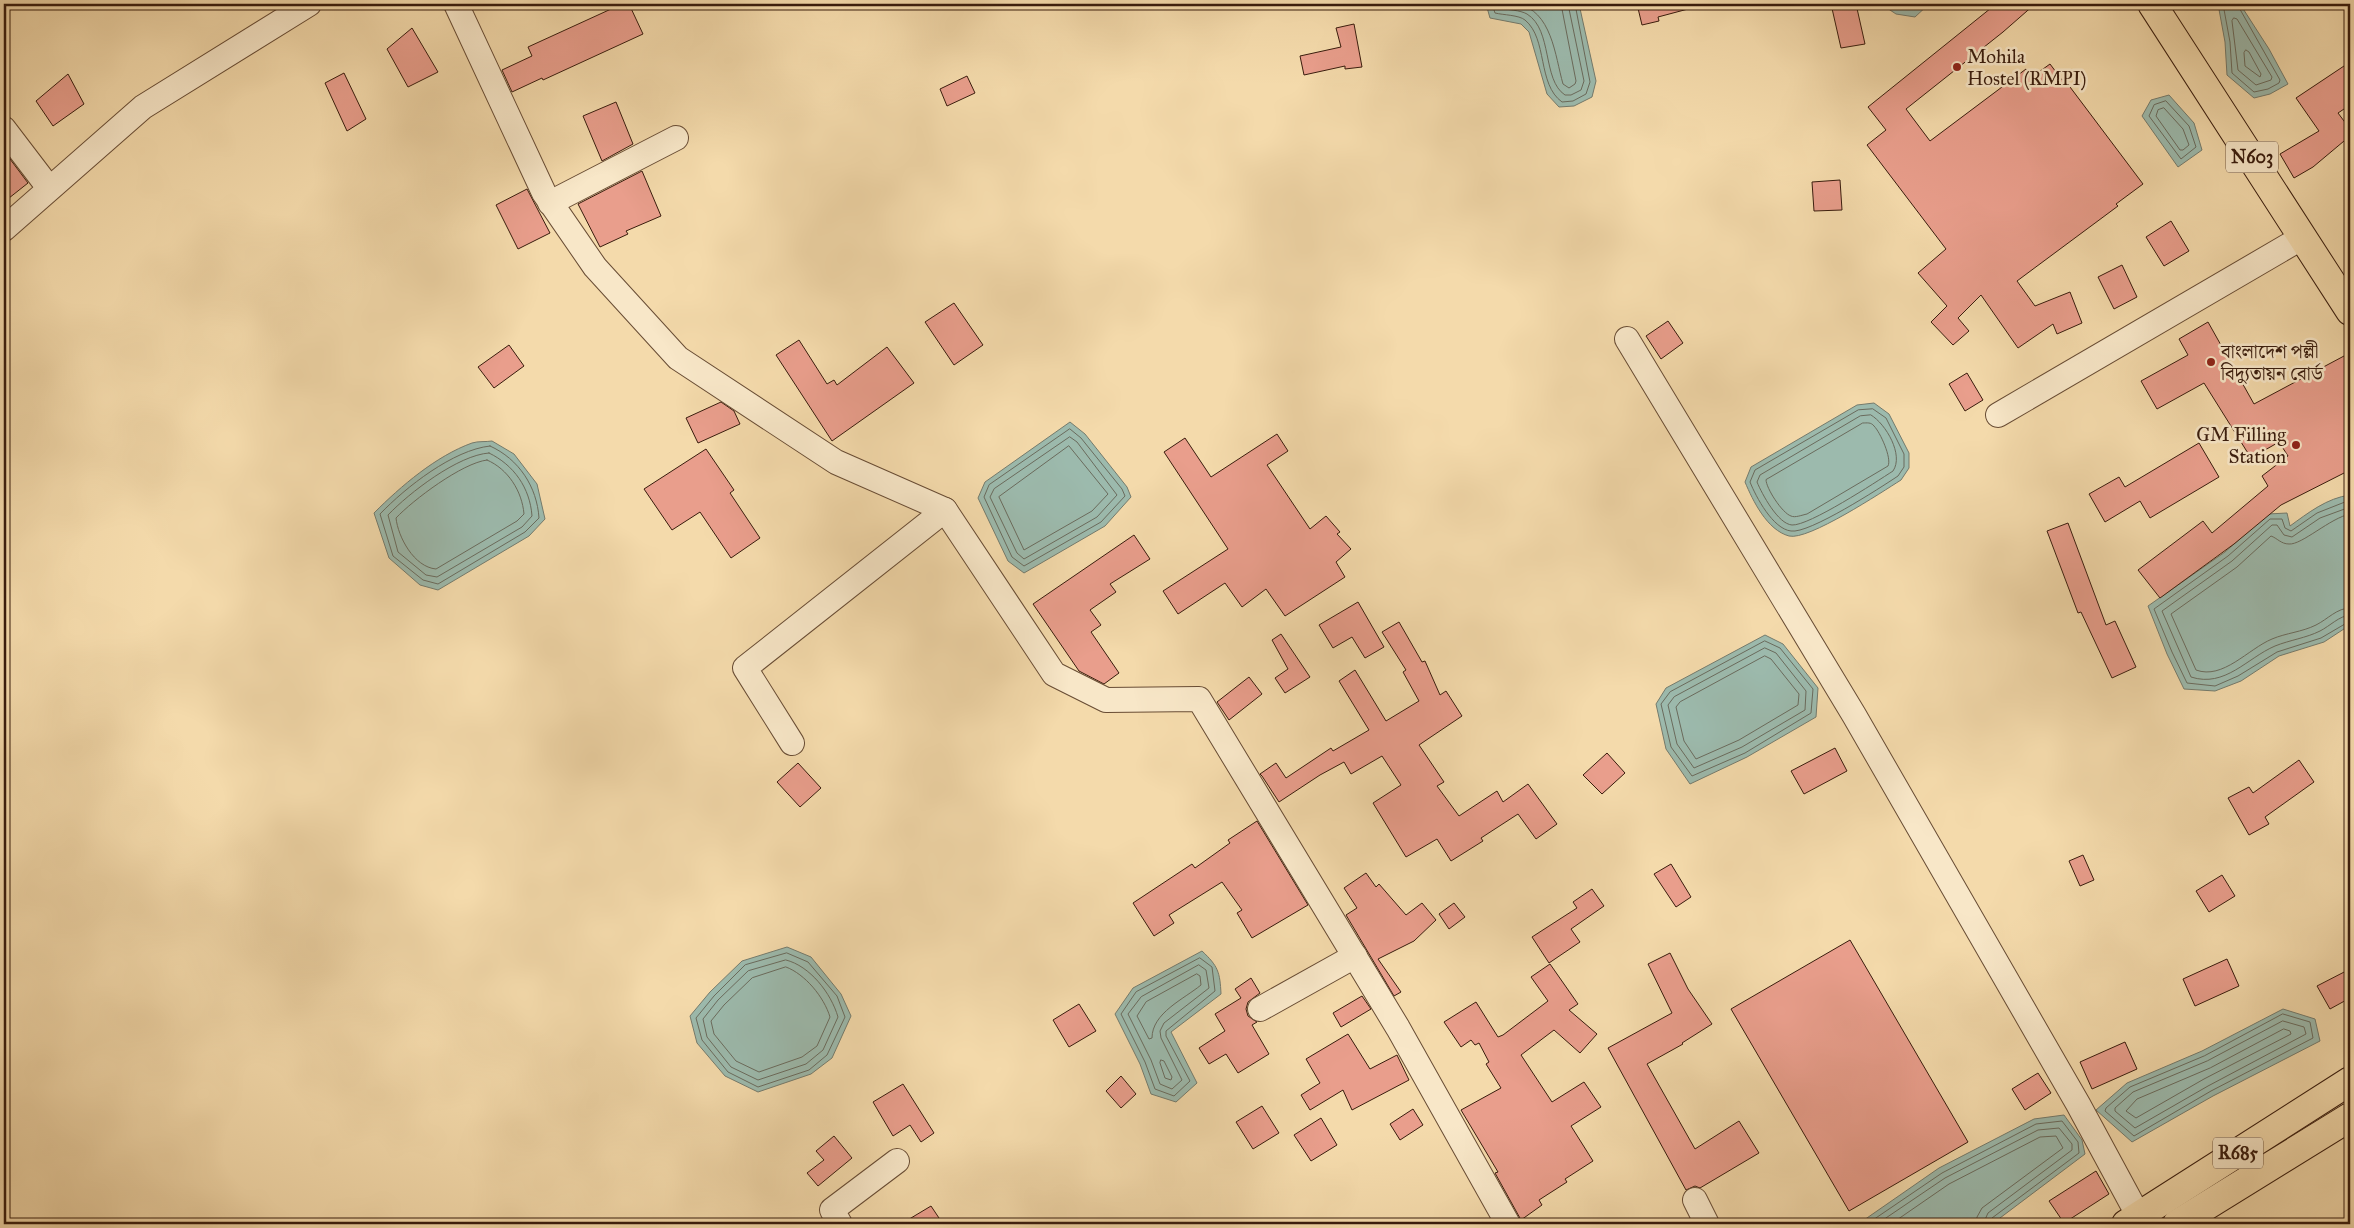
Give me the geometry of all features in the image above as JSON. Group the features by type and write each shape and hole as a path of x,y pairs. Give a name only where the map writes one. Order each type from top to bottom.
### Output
{"main road":[{"name":"N603","path":"2152,4 2350,311"},
{"name":"R685","path":"2132,1220 2350,1081"},
{"name":"R685","path":"2177,1224 2350,1117"}],"street":[{"path":"4,229 143,107 309,4"},
{"path":"456,4 544,194 595,267 678,358 836,462 945,510 1054,674 1106,700 1199,699 1398,1028 1508,1224"},
{"path":"4,129 50,188"},
{"path":"550,203 676,138"},
{"path":"1998,415 2303,236"},
{"path":"1627,339 1854,715 2078,1104 2132,1220"},
{"path":"792,743 745,668 945,510"},
{"path":"1260,1009 1354,956"},
{"path":"840,1224 832,1210 897,1161"},
{"path":"1695,1200 1707,1224"}],"water":[{"path":"1486,4 1579,4 1596,81 1592,97 1574,106 1559,107 1547,94 1529,32 1521,24 1490,18"},
{"path":"1881,4 1929,4 1915,17 1896,14"},
{"path":"2218,4 2240,4 2269,49 2288,84 2270,94 2254,98 2227,75 2225,42"},
{"path":"2169,95 2194,123 2202,150 2178,167 2142,116 2151,100"},
{"path":"1874,403 1889,414 1909,453 1909,468 1901,480 1828,524 1812,531 1798,536 1789,536 1774,528 1762,514 1745,482 1751,467 1857,405"},
{"path":"1070,422 1085,434 1127,487 1131,497 1105,526 1024,573 1008,561 978,498 985,482"},
{"path":"492,441 514,454 537,484 545,519 529,536 438,590 420,585 389,558 374,513 407,482 445,456 472,443"},
{"path":"2350,495 2350,625 2324,642 2279,656 2241,681 2215,691 2184,689 2167,654 2148,606 2225,552 2268,514 2287,513 2290,526 2311,511 2333,499"},
{"path":"1765,635 1783,644 1818,688 1816,717 1747,757 1690,784 1666,749 1656,704 1666,688"},
{"path":"787,947 811,957 841,994 851,1016 832,1058 811,1074 758,1092 725,1076 697,1043 690,1016 710,992 742,961"},
{"path":"1202,951 1212,961 1217,970 1221,994 1171,1032 1197,1083 1176,1102 1151,1094 1140,1064 1115,1014 1133,988"},
{"path":"2283,1009 2315,1019 2320,1041 2213,1096 2132,1142 2096,1110 2127,1083 2202,1051"},
{"path":"2064,1115 2082,1140 2085,1154 1992,1224 1861,1224 1939,1168 2034,1119"}],"building":[{"path":"622,4 629,4 643,34 543,80 542,78 512,92 502,70 532,56 528,47"},
{"path":"1637,4 1687,4 1688,9 1658,17 1659,21 1642,25"},
{"path":"1831,4 1856,4 1865,44 1841,48"},
{"path":"1996,4 2035,4 2003,32 1906,109 1930,141 2026,69 2032,77 2050,64 2062,80 2064,79 2143,184 2116,204 2118,206 2017,281 2035,306 2070,292 2082,323 2057,334 2053,324 2018,348 1981,295 1958,318 1969,331 1953,345 1931,322 1947,306 1918,273 1946,249 1867,145 1886,130 1868,107"},
{"path":"1354,24 1362,67 1345,69 1345,66 1304,75 1300,56 1341,47 1336,28"},
{"path":"412,28 438,72 408,87 387,49"},
{"path":"2350,62 2350,105 2338,113 2350,129 2350,136 2313,167 2294,178 2280,154 2319,131 2296,98"},
{"path":"344,73 366,119 347,131 325,83"},
{"path":"68,74 84,104 53,126 36,101"},
{"path":"967,76 975,93 947,106 940,89"},
{"path":"616,102 633,144 602,161 583,116"},
{"path":"4,151 28,183 4,202"},
{"path":"642,171 661,216 626,231 628,234 600,247 578,204"},
{"path":"1840,180 1842,210 1814,211 1812,182"},
{"path":"527,189 550,233 518,249 496,205"},
{"path":"2171,221 2189,251 2164,266 2146,237"},
{"path":"2122,265 2137,297 2114,309 2098,277"},
{"path":"954,303 983,345 954,365 925,322"},
{"path":"1668,321 1683,343 1661,359 1646,336"},
{"path":"2208,322 2254,404 2344,356 2350,367 2350,470 2281,505 2234,544 2160,598 2138,570 2203,521 2212,533 2268,486 2262,476 2288,456 2279,442 2251,458 2204,383 2157,409 2141,381 2188,355 2179,339"},
{"path":"799,340 827,384 834,380 837,385 887,347 914,383 832,441 776,355"},
{"path":"509,345 524,366 494,388 478,367"},
{"path":"1967,373 1983,400 1965,411 1949,384"},
{"path":"721,402 734,411 740,424 698,443 686,418"},
{"path":"1277,434 1288,451 1267,465 1310,529 1326,516 1340,532 1337,534 1351,549 1336,562 1345,577 1285,616 1266,589 1242,607 1225,583 1178,614 1163,591 1228,549 1164,452 1185,438 1211,477"},
{"path":"2199,443 2219,477 2150,518 2140,501 2105,522 2089,494 2119,477 2125,487"},
{"path":"706,449 734,490 730,493 760,538 731,558 700,512 672,530 644,489"},
{"path":"2068,523 2106,625 2115,621 2136,667 2112,678 2081,612 2078,613 2047,531"},
{"path":"1134,535 1150,559 1110,584 1116,592 1090,610 1101,625 1091,632 1119,673 1104,684 1079,671 1033,604"},
{"path":"1358,602 1384,647 1365,658 1352,637 1333,648 1319,625"},
{"path":"1399,622 1422,662 1425,661 1440,695 1446,691 1462,716 1419,745 1444,782 1437,786 1459,816 1497,791 1503,802 1528,784 1557,824 1536,839 1518,814 1481,838 1483,841 1451,861 1437,839 1406,857 1373,803 1401,785 1382,756 1351,774 1344,762 1320,775 1279,802 1260,774 1276,763 1286,778 1331,748 1333,751 1369,730 1339,681 1355,670 1386,721 1419,701 1403,672 1406,670 1382,632"},
{"path":"1281,634 1310,677 1285,693 1275,678 1288,669 1272,640"},
{"path":"1249,677 1262,694 1229,720 1217,702"},
{"path":"1835,748 1847,771 1804,794 1791,771"},
{"path":"1607,753 1625,773 1602,794 1583,775"},
{"path":"2299,760 2314,782 2265,817 2269,824 2249,835 2228,798 2249,787 2253,793"},
{"path":"798,763 821,788 800,807 777,782"},
{"path":"1257,821 1308,905 1252,938 1237,913 1242,910 1222,882 1169,915 1174,923 1154,936 1133,903 1192,864 1195,868 1230,843 1228,840"},
{"path":"2083,855 2094,880 2080,886 2069,861"},
{"path":"1671,864 1691,897 1676,907 1654,874"},
{"path":"1366,873 1376,887 1379,884 1406,915 1422,903 1436,920 1414,941 1378,959 1401,992 1394,996 1346,915 1357,908 1344,888"},
{"path":"2222,875 2235,896 2209,912 2196,891"},
{"path":"1592,889 1604,906 1571,929 1580,942 1549,963 1532,937 1577,908 1573,902"},
{"path":"1454,903 1465,917 1449,929 1439,914"},
{"path":"1850,940 1968,1142 1849,1211 1731,1009"},
{"path":"1670,953 1688,989 1712,1024 1683,1044 1647,1064 1695,1149 1739,1121 1759,1153 1700,1188 1695,1186 1686,1190 1608,1048 1672,1013 1648,964"},
{"path":"2227,959 2239,986 2195,1006 2183,979"},
{"path":"1550,964 1578,1004 1569,1010 1597,1034 1580,1053 1554,1030 1521,1055 1552,1102 1584,1082 1601,1107 1571,1126 1593,1161 1565,1179 1567,1182 1539,1200 1542,1205 1521,1220 1495,1173 1498,1172 1461,1110 1501,1088 1486,1064 1489,1062 1479,1043 1475,1045 1471,1040 1461,1047 1444,1022 1476,1002 1498,1037 1503,1035 1548,1001 1531,977"},
{"path":"2350,969 2350,998 2330,1009 2317,986"},
{"path":"1251,978 1260,993 1248,1002 1246,1009 1248,1016 1257,1022 1252,1025 1269,1054 1238,1073 1226,1054 1209,1064 1199,1048 1225,1031 1215,1014 1241,998 1235,989"},
{"path":"1362,996 1371,1009 1341,1027 1333,1013"},
{"path":"1079,1004 1096,1031 1069,1047 1053,1020"},
{"path":"1348,1034 1370,1069 1397,1055 1409,1080 1352,1110 1343,1090 1310,1110 1301,1095 1320,1083 1306,1059"},
{"path":"2125,1042 2137,1069 2092,1089 2080,1062"},
{"path":"2038,1073 2051,1093 2025,1110 2012,1089"},
{"path":"1121,1076 1136,1094 1121,1108 1106,1091"},
{"path":"903,1084 934,1133 921,1142 910,1125 893,1136 873,1102"},
{"path":"1262,1106 1279,1133 1253,1149 1236,1122"},
{"path":"1413,1109 1423,1125 1400,1140 1390,1124"},
{"path":"1321,1118 1337,1145 1311,1161 1294,1135"},
{"path":"834,1136 852,1158 818,1186 807,1173 824,1160 816,1151"},
{"path":"2096,1171 2109,1194 2064,1223 2049,1201"},
{"path":"931,1206 943,1224 901,1224"}],"place":[{"name":"Mohila Hostel (RMPI)","path":"1957,67"},
{"name":"বাংলাদেশ পল্লী বিদ্যুতায়ন বোর্ড","path":"2211,362"},
{"name":"GM Filling Station","path":"2296,445"}]}
